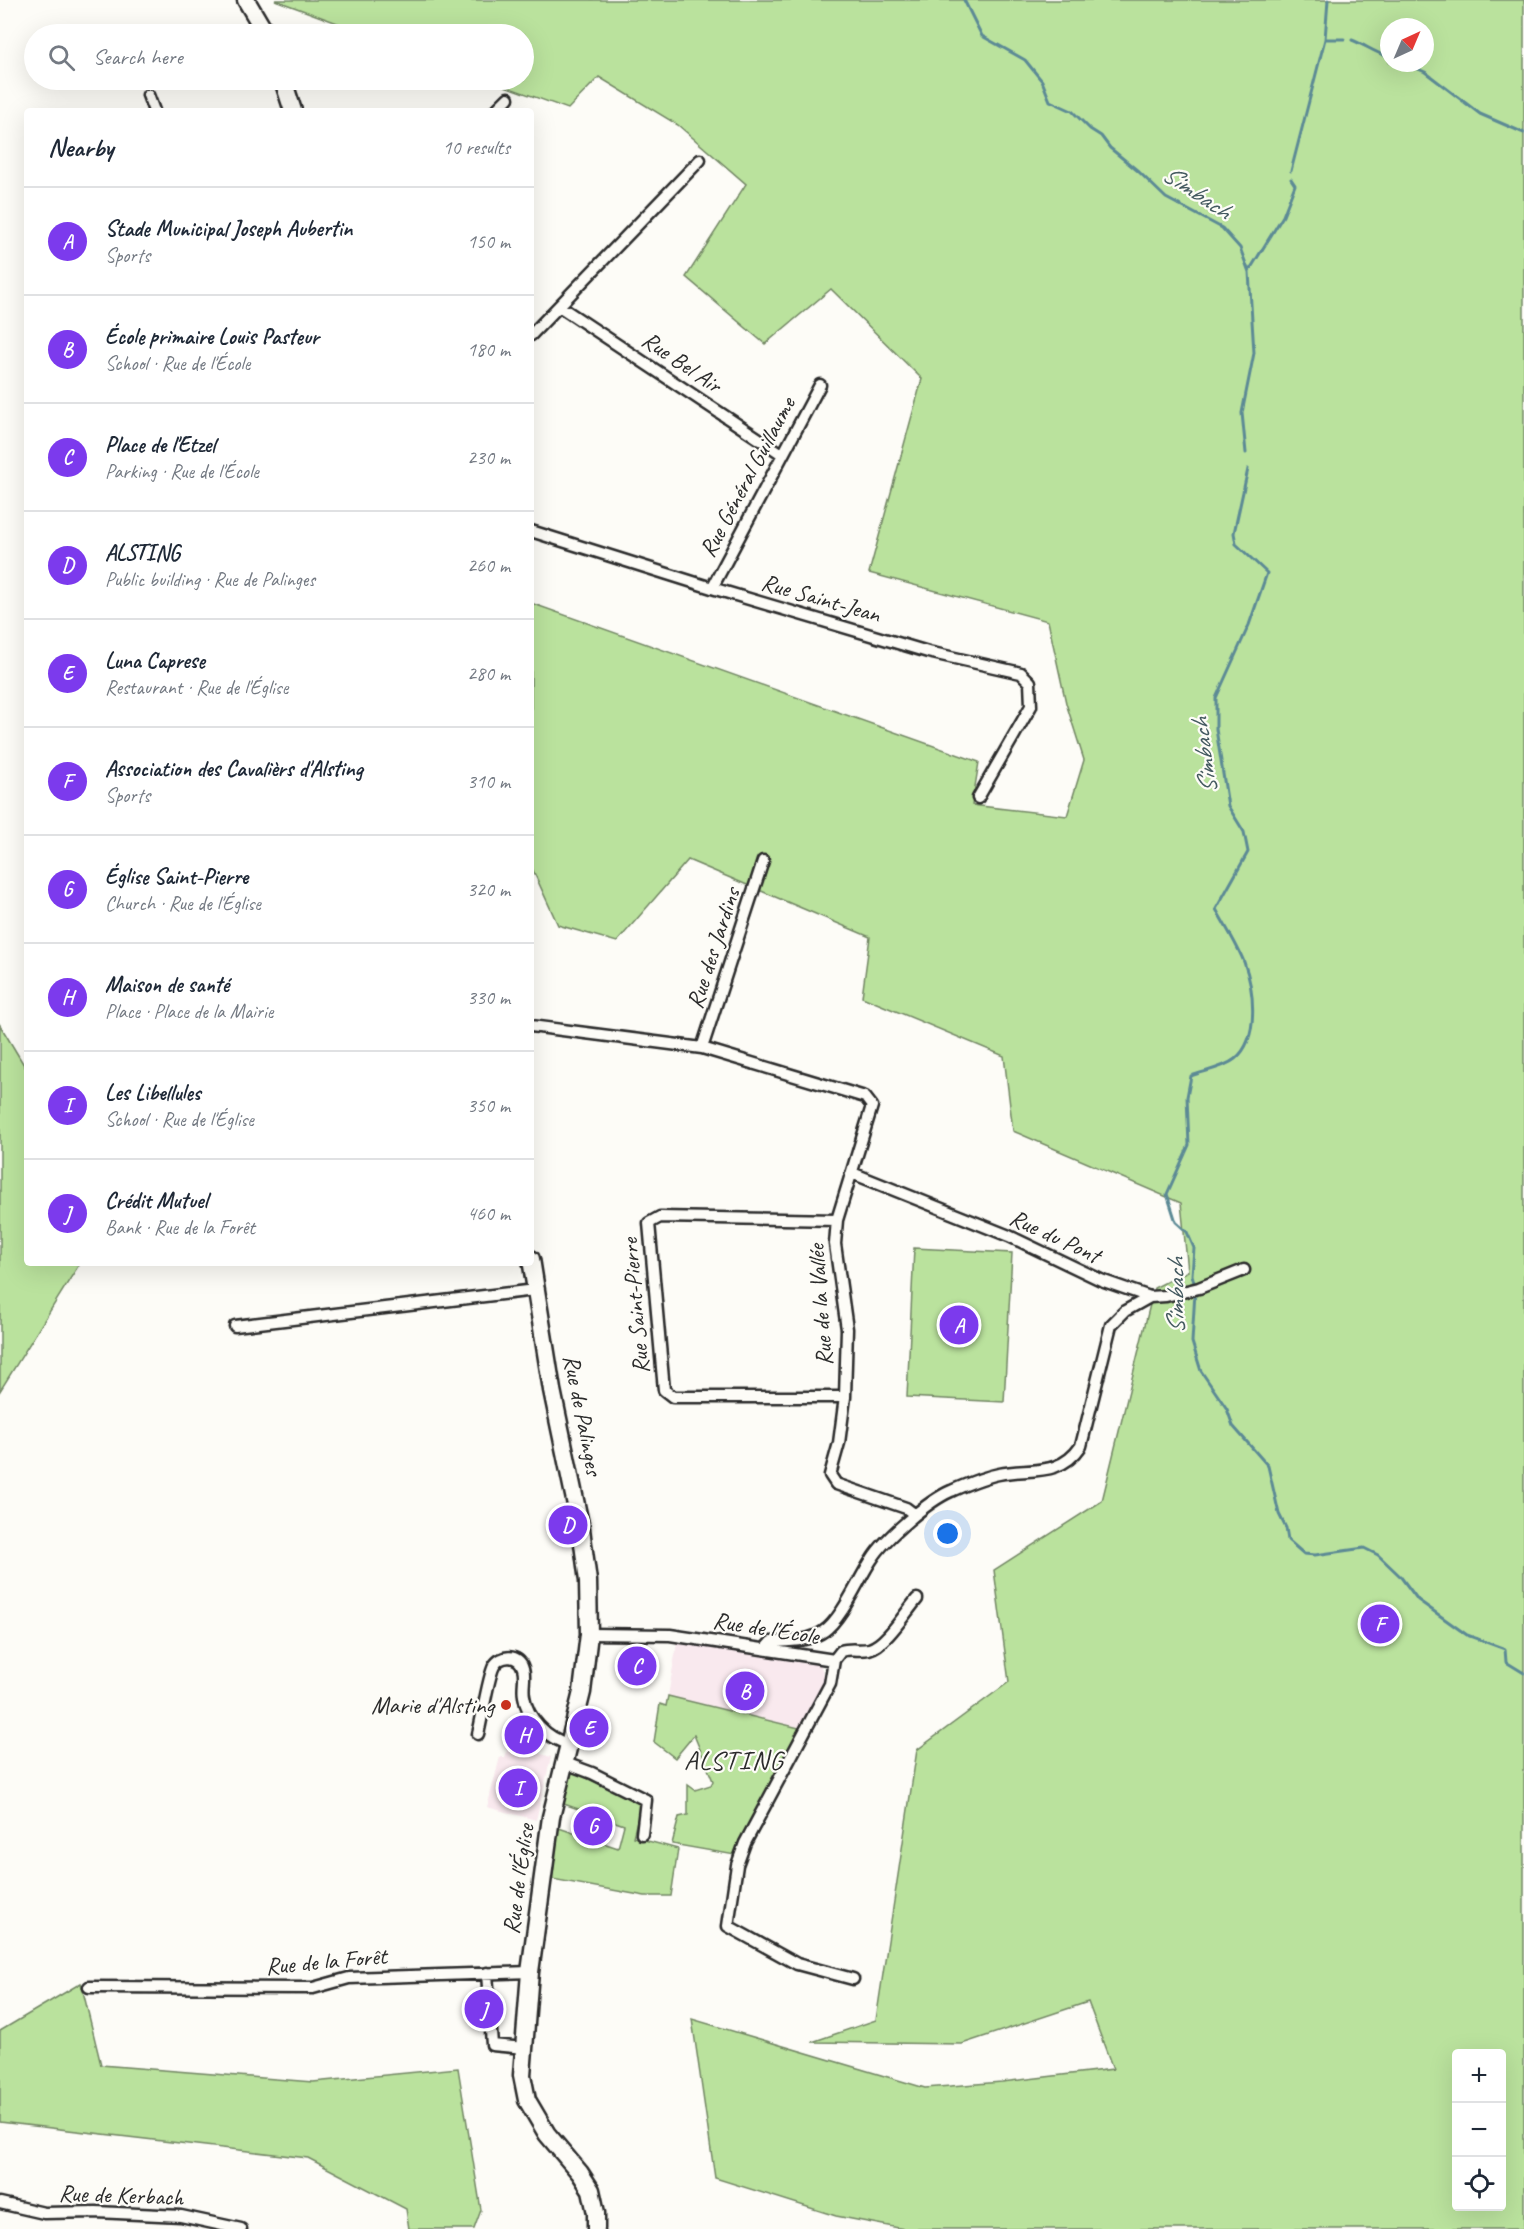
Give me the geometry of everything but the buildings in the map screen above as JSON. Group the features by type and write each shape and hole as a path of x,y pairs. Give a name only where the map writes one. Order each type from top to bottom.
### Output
{"main road":[{"path":"246,0 260,24"},
{"path":"286,90 292,108"},
{"name":"Rue de Palinges","path":"532,1266 552,1390 581,1529 588,1581"},
{"name":"Rue de l'Église","path":"588,1581 589,1634 582,1692 551,1817 530,1972 522,2075 527,2100 547,2134 580,2173 591,2190 596,2213 596,2229"}],"street":[{"path":"148,95 152,108"},
{"path":"498,108 508,98"},
{"path":"534,332 700,160"},
{"name":"Rue Bel Air","path":"559,306 782,454"},
{"name":"Rue Général Guillaume","path":"712,588 820,385"},
{"name":"Rue Saint-Jean","path":"534,532 928,652 1021,673 1030,682 1031,706 978,798"},
{"name":"Rue des Jardins","path":"702,1048 763,861"},
{"name":"Rue de la Vallée","path":"534,1026 702,1048 865,1097 872,1106 837,1220 835,1244 847,1329 845,1397 838,1443 830,1475 836,1484 906,1508 914,1514"},
{"name":"Rue du Pont","path":"852,1173 1009,1236 1101,1280 1150,1297 1166,1296 1195,1289 1244,1270"},
{"name":"Rue Saint-Pierre","path":"837,1220 660,1217 649,1223 664,1390 674,1397 845,1397"},
{"path":"235,1326 535,1290"},
{"path":"765,1649 771,1642 805,1640 825,1631 841,1611 873,1557 914,1514 949,1491 998,1474 1043,1471 1072,1459 1081,1446 1111,1325 1125,1311 1150,1297"},
{"path":"834,1660 841,1651 850,1648 867,1650 879,1645 917,1599"},
{"name":"Rue de l'École","path":"589,1634 670,1635 834,1660 830,1684 740,1856 728,1926 797,1964 853,1979"},
{"path":"478,1734 492,1672 498,1661 508,1657 514,1658 522,1665 524,1698 531,1714 548,1735 569,1744"},
{"path":"565,1763 592,1773 646,1800 642,1834"},
{"name":"Rue de la Forêt","path":"89,1987 313,1988 349,1978 530,1972"},
{"path":"487,1973 492,2045 524,2048"},
{"name":"Rue de Kerbach","path":"0,2203 44,2213 96,2212 181,2216 241,2229"}],"shaded area":[{"path":"677,1643 820,1665 824,1675 824,1686 799,1728 668,1696"},
{"path":"509,1744 551,1757 536,1820 487,1807 500,1757 505,1757"}],"green space":[{"path":"275,0 1524,0 1524,2229 904,2229 836,2216 715,2178 692,2019 925,2088 1113,2069 1088,2002 962,2044 812,2042 876,2020 917,1750 1009,1682 994,1570 1102,1501 1154,1288 1188,1271 1181,1203 1013,1131 1004,1056 862,997 870,937 688,860 617,942 558,925 534,873 534,604 979,762 972,805 1067,816 1084,760 1066,703 1048,621 869,573 922,379 831,289 765,344 686,277 746,184 678,125 599,77 568,109 516,90 534,90 534,24 340,24"},
{"path":"0,1025 24,1065 24,1266 78,1266 0,1391"},
{"path":"914,1248 1012,1253 1004,1402 907,1397"},
{"path":"668,1696 799,1728 735,1855 672,1844 679,1817 688,1815 688,1785 695,1790 711,1785 713,1781 694,1735 675,1758 654,1742 660,1704 666,1706"},
{"path":"570,1770 641,1804 633,1837 678,1849 671,1896 645,1896 552,1879 555,1854 552,1852 556,1827 618,1848 624,1825 561,1803"},
{"path":"81,1983 101,2065 313,2082 458,2068 481,2210 474,2229 409,2229 406,2209 308,2158 0,2122 0,2031"}],"waterway":[{"name":"Simbach","path":"964,0 982,36 1025,60 1042,81 1050,101 1072,111 1166,198 1222,228 1240,248 1249,272 1254,353 1242,413 1246,453"},
{"path":"1291,171 1325,39 1328,0"},
{"path":"1325,39 1344,39"},
{"path":"1352,40 1380,53"},
{"path":"1425,72 1480,114 1524,133"},
{"path":"1249,271 1283,216 1295,185 1291,179"},
{"name":"Simbach","path":"1195,1286 1192,1275 1194,1248 1187,1232 1176,1222 1167,1194 1189,1145 1187,1097 1191,1076 1220,1067 1235,1059 1243,1050 1248,1039 1253,1013 1248,973 1216,909 1248,852 1244,832 1228,806 1216,729 1216,698 1249,625 1267,573 1236,544 1234,533 1248,469"},
{"name":"Simbach","path":"1195,1292 1192,1342 1201,1371 1227,1409 1233,1426 1268,1466 1279,1514 1286,1528 1288,1540 1304,1554 1315,1555 1364,1548 1378,1555 1400,1576 1418,1600 1467,1635 1505,1649 1506,1662 1524,1673"}],"place":[{"name":"Stade Municipal Joseph Aubertin","path":"959,1325"},
{"name":"ALSTING","path":"568,1525"},
{"name":"Association des Cavalièrs d'Alsting","path":"1380,1624"},
{"name":"Place de l'Etzel","path":"637,1666"},
{"name":"École primaire Louis Pasteur","path":"745,1691"},
{"name":"Marie d'Alsting","path":"506,1705"},
{"name":"Luna Caprese","path":"589,1728"},
{"name":"Maison de santé","path":"524,1735"},
{"name":"Les Libellules","path":"518,1788"},
{"name":"Église Saint-Pierre","path":"593,1826"},
{"name":"Crédit Mutuel","path":"484,2009"}],"district":[{"name":"ALSTING","path":"734,1760"}]}
